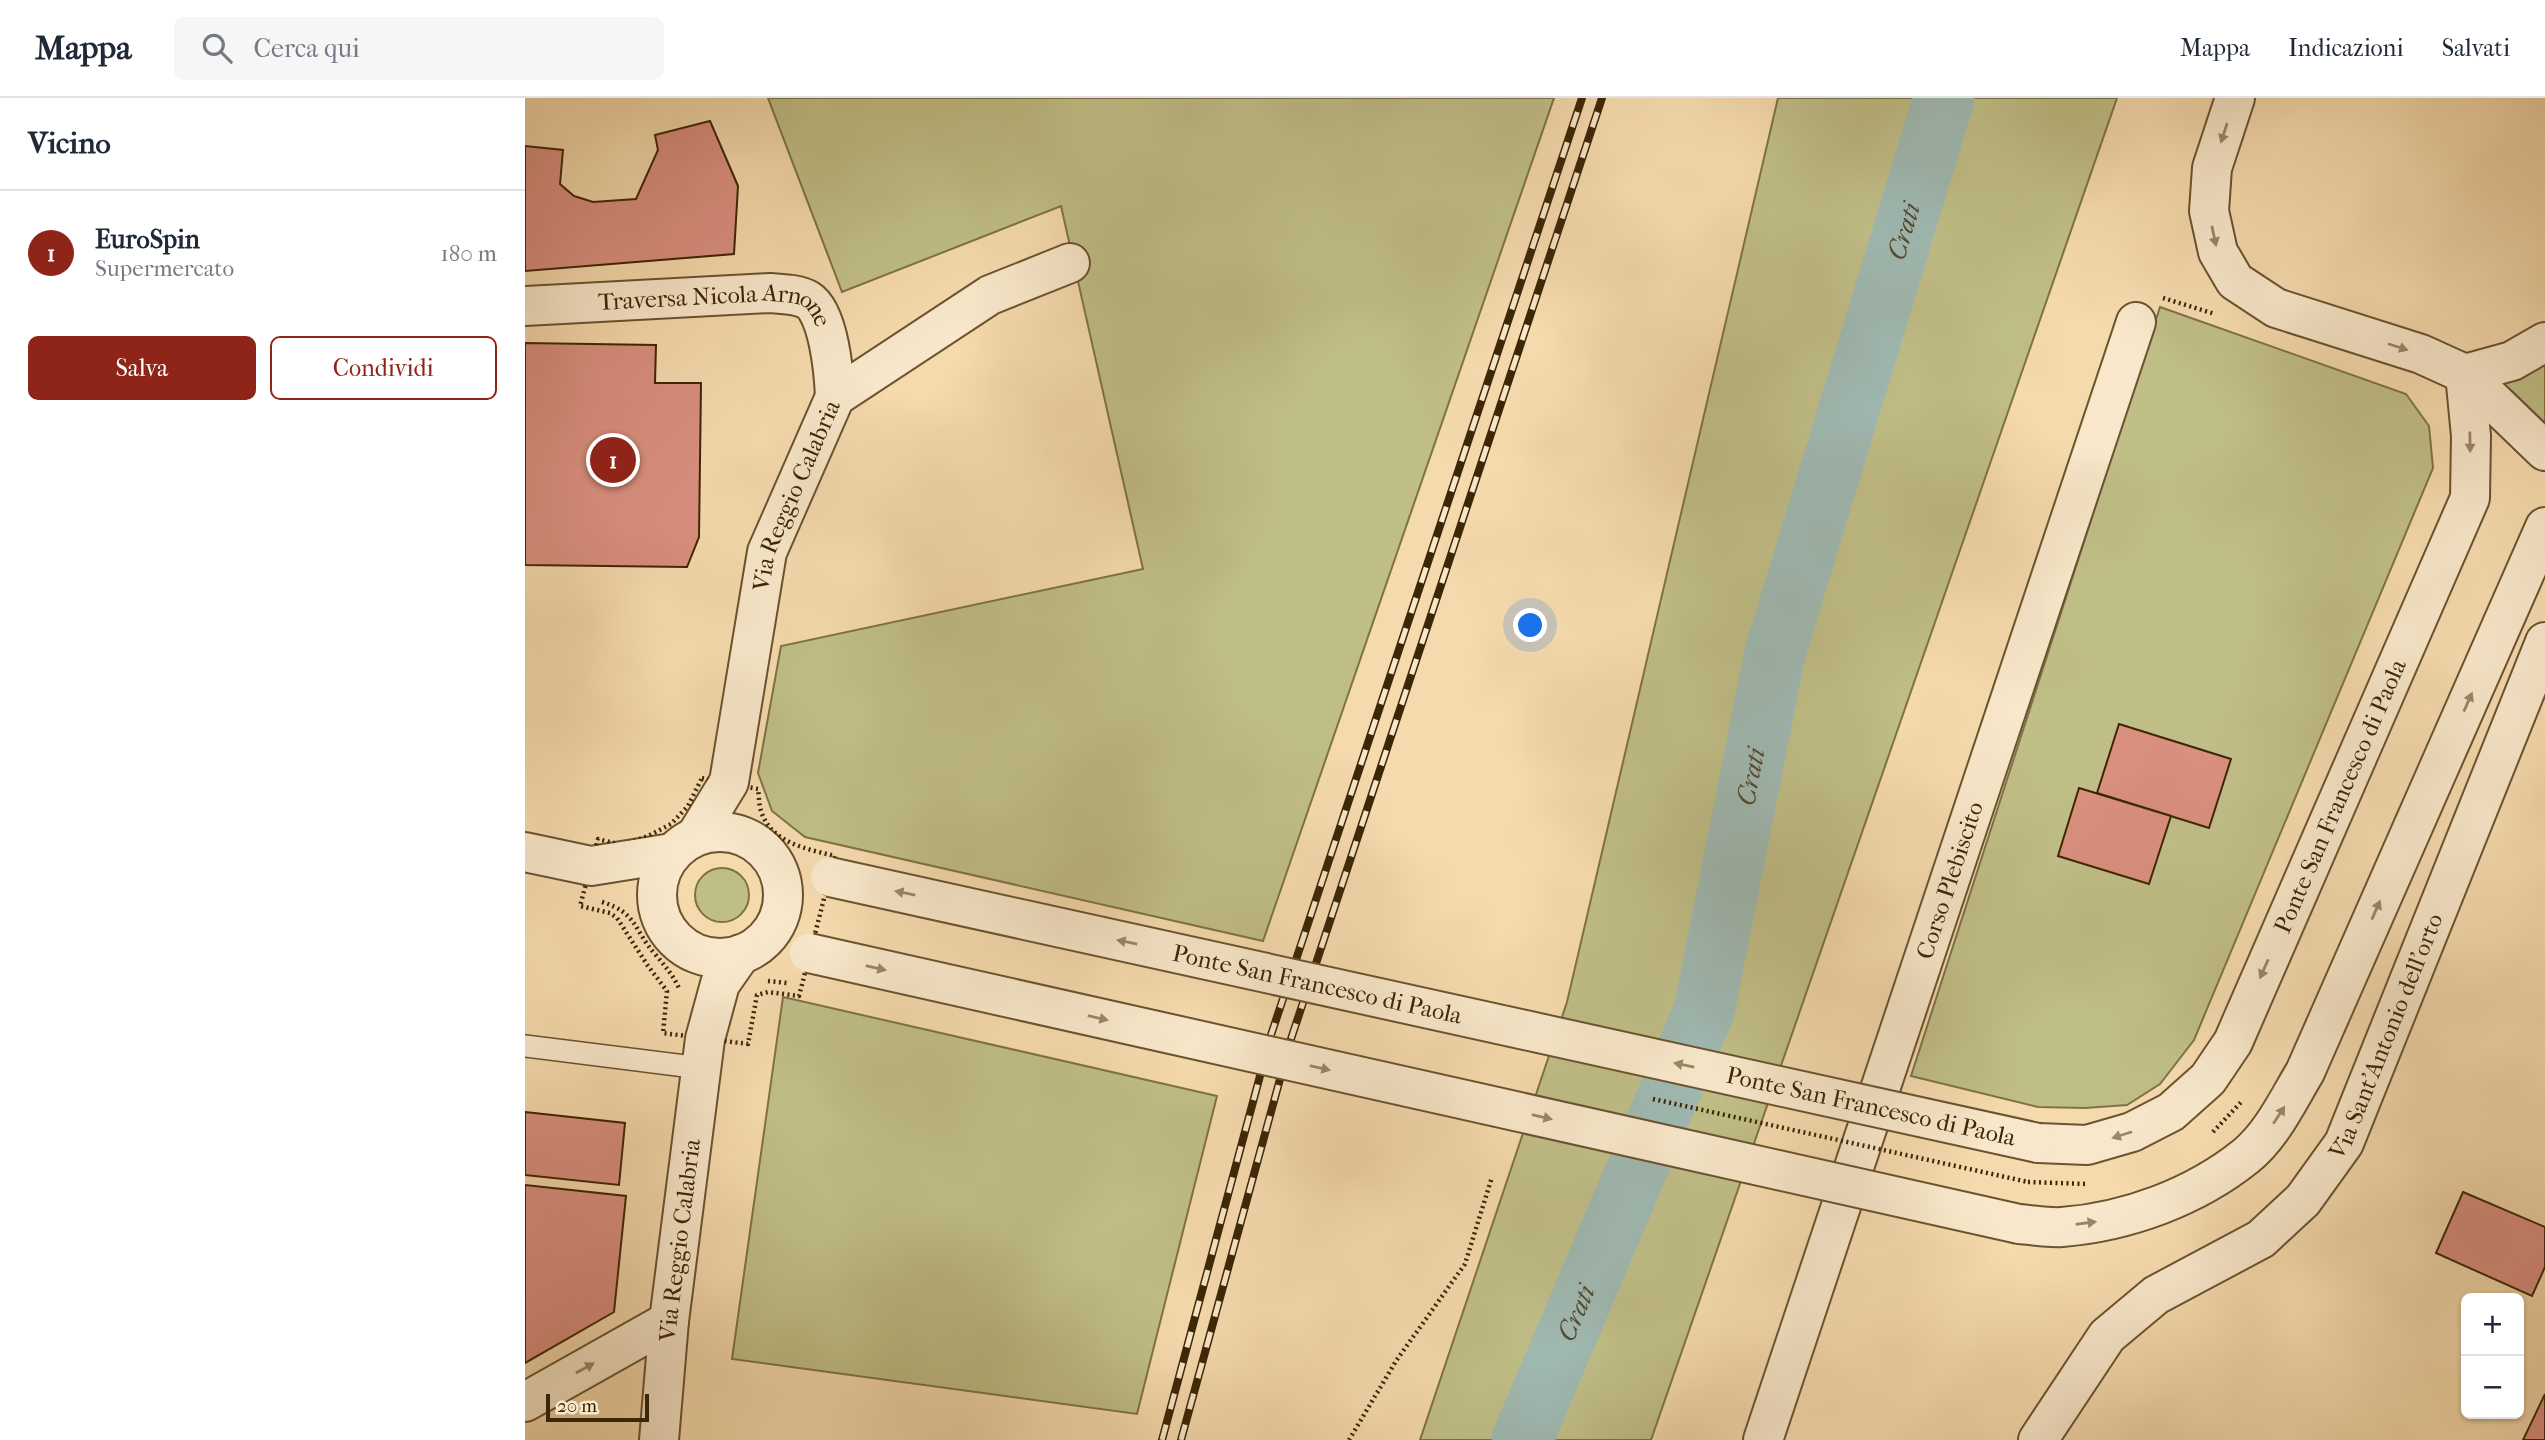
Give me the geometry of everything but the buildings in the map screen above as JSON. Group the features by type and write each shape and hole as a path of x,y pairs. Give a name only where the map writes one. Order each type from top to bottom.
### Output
{"street":[{"path":"2235,98 2212,168 2209,211 2217,252 2235,281 2276,308 2421,354 2465,374 2545,451"},
{"name":"Via Reggio Calabria","path":"703,1053 694,978 656,893 660,872 684,845 729,782 767,552 835,397 990,295 1070,263"},
{"name":"Traversa Nicola Arnone","path":"525,306 770,293 792,295 809,300 819,313 833,359 835,397"},
{"name":"Corso Plebiscito","path":"1763,1440 2136,322"},
{"path":"2465,374 2512,361 2545,342"},
{"name":"Ponte San Francesco di Paola","path":"763,852 830,877 2038,1143 2087,1145 2141,1127 2171,1112 2208,1079 2233,1042 2470,498 2470,436 2465,374"},
{"path":"591,866 699,954 720,957 751,948 809,953 2019,1224 2060,1227 2113,1220 2159,1205 2204,1184 2247,1155 2276,1121 2305,1072 2545,527"},
{"name":"Via Sant'Antonio dell'orto","path":"2038,1440 2107,1336 2156,1295 2261,1240 2304,1199 2344,1143 2545,642"},
{"name":"Via Reggio Calabria","path":"659,1440 669,1321 703,1053 720,984 751,948 772,930 783,898 781,881 763,852 729,782"},
{"path":"525,852 591,866 684,845 714,832 733,833 763,852"},
{"path":"525,1402 669,1321"}],"lane":[{"path":"525,1046 703,1053"}],"path":[{"path":"2136,322 2146,292 2223,316"},
{"path":"702,778 758,789 761,812 770,827 793,845 835,856 799,996 768,992 757,995 748,1044 703,1053 663,1033 667,991 617,918 610,913 580,906 591,866 598,839 622,845 671,824 688,806 702,778"},
{"path":"1349,1440 1396,1361 1465,1264 1492,1177"}],"shaded area":[{"path":"768,98 1554,98 1263,941 805,837 772,811 758,773 781,646 1143,569 1061,206 842,292"},
{"path":"1778,98 2117,98 1651,1440 1420,1440 1567,1002"},
{"path":"2160,307 2406,394 2429,426 2433,468 2194,1040 2160,1084 2127,1105 2038,1107 1911,1076"},
{"path":"2545,359 2545,423 2512,391 2491,378"},
{"path":"722,868 741,876 749,895 741,914 722,922 703,914 695,895 703,876"},
{"path":"783,997 1217,1096 1137,1414 732,1359"}],"waterway":[{"name":"Crati","path":"1522,1440 1704,1011 1775,653 1944,98"}],"railway":[{"path":"1162,1440 1271,1035 1582,98"},
{"path":"1181,1440 1291,1039 1602,98"}],"place":[{"name":"EuroSpin","path":"613,460"}]}
